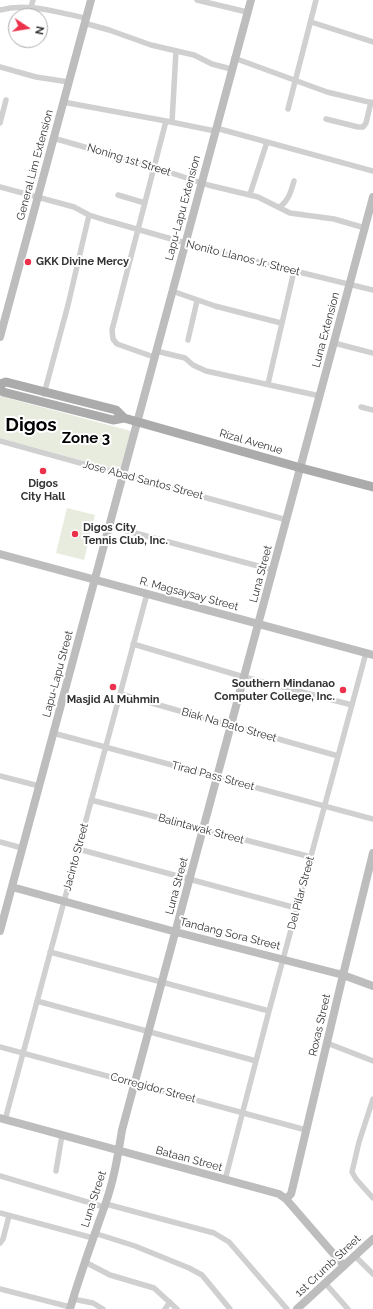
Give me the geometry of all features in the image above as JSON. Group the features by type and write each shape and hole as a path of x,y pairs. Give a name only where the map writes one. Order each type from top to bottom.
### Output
{"main road":[{"name":"Rizal Avenue","path":"0,384 6,382 116,410 124,418"},
{"name":"Rizal Avenue","path":"0,388 2,392 113,420 124,418 373,487"},
{"path":"60,406 63,396"}],"street":[{"path":"32,7 34,0"},
{"name":"General Lim Extension","path":"0,337 90,0"},
{"path":"197,0 247,12"},
{"name":"Lapu-Lapu Extension","path":"137,422 250,0"},
{"path":"288,109 316,0"},
{"path":"0,10 17,7 32,7 85,21 151,45 194,55 212,64 231,69"},
{"path":"311,22 373,42"},
{"path":"172,122 176,51"},
{"path":"234,58 327,92 372,102 366,123 363,127 326,119"},
{"path":"0,67 36,78 69,82"},
{"path":"0,122 6,100"},
{"path":"63,102 215,130 268,142 373,171"},
{"path":"166,120 113,325 113,339 117,344 155,354 185,358 193,365 206,371 320,396"},
{"name":"Noning 1st Street","path":"53,138 201,182 250,194 267,200 296,214 334,219 365,228"},
{"path":"250,194 268,142"},
{"path":"280,207 291,194 294,181"},
{"name":"Nonito Llanos Jr. Street","path":"0,188 74,207 89,215 185,243 373,290"},
{"path":"118,195 145,203"},
{"name":"Luna Extension","path":"301,468 373,197"},
{"path":"42,402 68,305 89,215"},
{"path":"268,384 294,271"},
{"path":"172,291 197,301 281,324"},
{"path":"188,340 197,301"},
{"path":"334,343 373,353"},
{"path":"361,407 373,410"},
{"name":"Lapu-Lapu Street","path":"0,931 137,422"},
{"name":"Jose Abad Santos Street","path":"0,440 287,520"},
{"name":"Luna Street","path":"70,1308 105,1206 119,1152 122,1130 301,468"},
{"path":"109,526 273,570"},
{"name":"R. Magsaysay Street","path":"0,554 369,654"},
{"name":"Jacinto Street","path":"3,1119 23,1053 147,594"},
{"path":"133,644 244,677 352,705"},
{"name":"Del Pilar Street","path":"225,1180 296,908 352,705 369,654"},
{"name":"Biak Na Bato Street","path":"120,694 338,756"},
{"name":"Tirad Pass Street","path":"53,733 373,819"},
{"path":"0,776 39,786"},
{"name":"Balintawak Street","path":"91,800 311,857"},
{"path":"0,842 22,848"},
{"path":"78,849 296,908"},
{"name":"Roxas Street","path":"286,1199 293,1186 342,975 373,854"},
{"name":"Tandang Sora Street","path":"12,886 176,932 342,975 373,986"},
{"path":"50,952 269,1011"},
{"path":"37,1000 256,1061"},
{"path":"327,1043 373,1061"},
{"name":"Corregidor Street","path":"0,1047 306,1130"},
{"path":"373,1099 359,1142 352,1172 356,1179 373,1198"},
{"name":"Bataan Street","path":"3,1119 119,1152 282,1195 344,1266"},
{"path":"56,1171 62,1135"},
{"path":"0,1176 105,1206 201,1229 221,1236 229,1242 287,1309"},
{"path":"0,1213 134,1246 189,1268 202,1275 207,1280 230,1309"},
{"path":"0,1243 9,1216"},
{"name":"1st Crumb Street","path":"297,1309 373,1239"},
{"path":"355,1256 373,1274"},
{"path":"85,1262 110,1275 154,1288 177,1309"},
{"path":"325,1283 348,1309"},
{"path":"0,1289 70,1308"},
{"path":"73,1298 93,1304 103,1309"},
{"path":"165,1309 170,1302"}],"shaded area":[{"path":"0,396 131,431 120,471 0,438"},
{"name":"Digos City Tennis Club, Inc.","path":"67,508 95,515 84,560 56,553"}],"place":[{"name":"GKK Divine Mercy","path":"28,262"},
{"name":"Digos City Hall","path":"43,471"},
{"name":"Digos City Tennis Club, Inc.","path":"75,534"},
{"name":"Masjid Al Muhmin","path":"113,687"},
{"name":"Southern Mindanao Computer College, Inc.","path":"343,690"}],"district":[{"name":"Digos","path":"31,425"},
{"name":"Zone 3","path":"86,438"}]}
